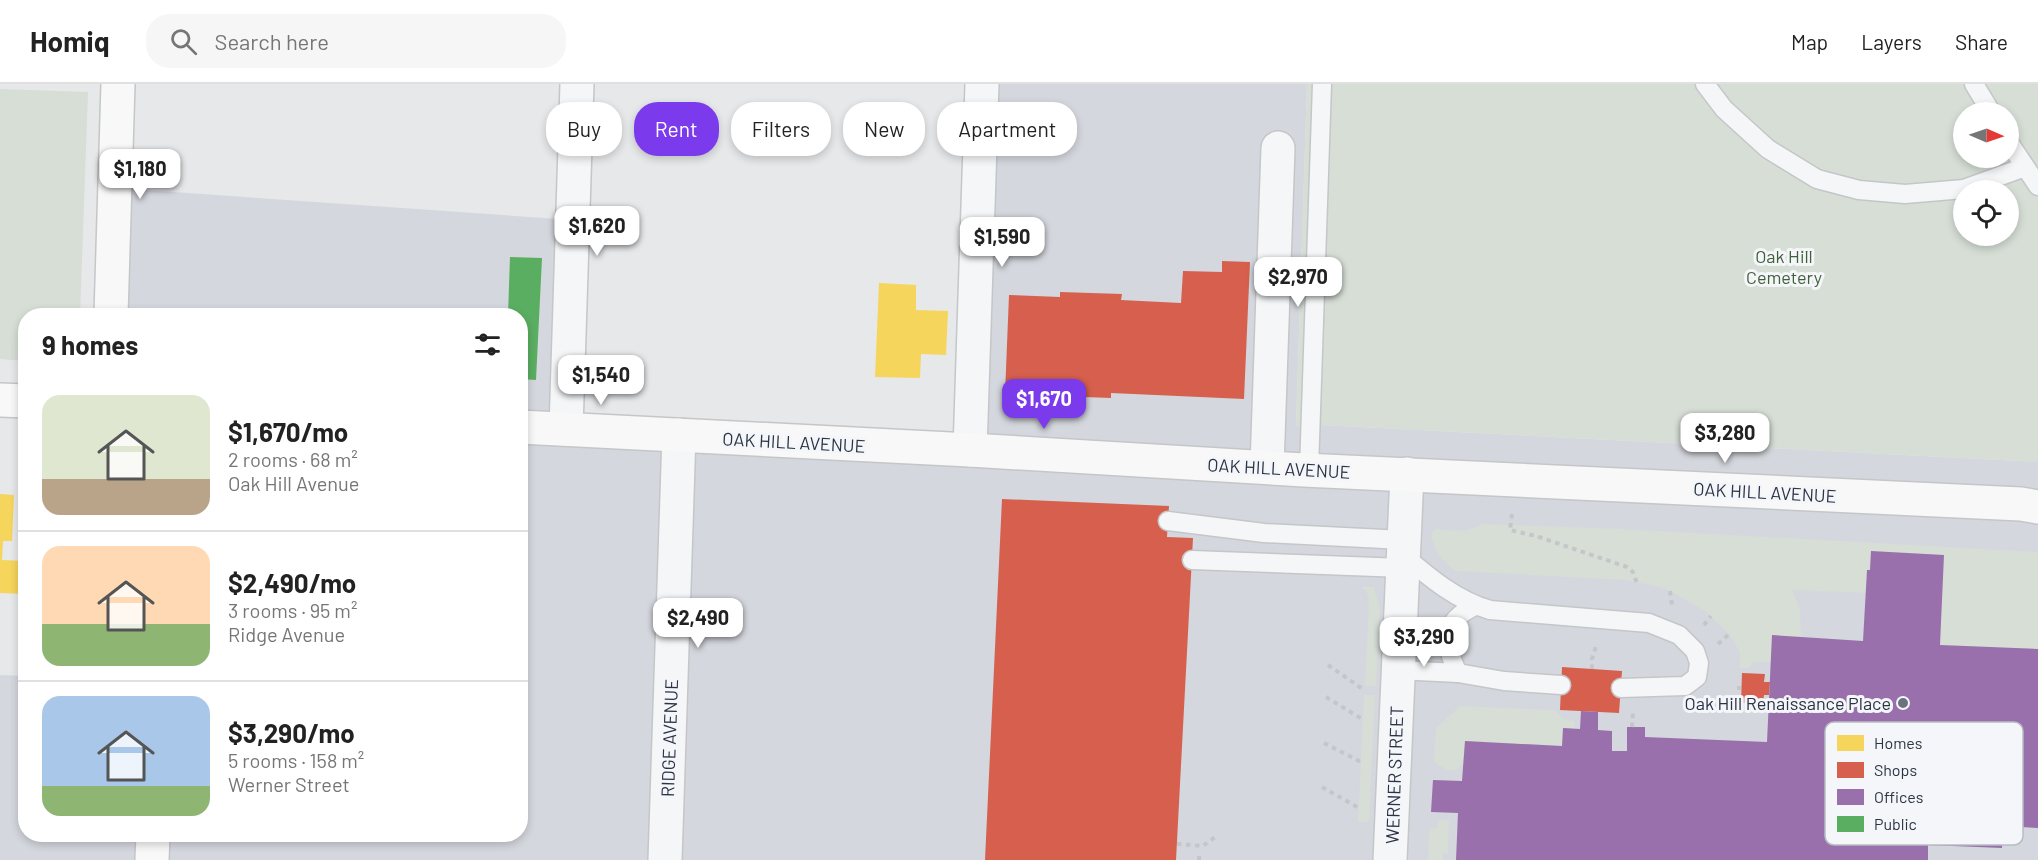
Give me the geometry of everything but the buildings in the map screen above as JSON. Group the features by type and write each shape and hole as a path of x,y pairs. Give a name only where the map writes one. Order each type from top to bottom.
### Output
{"street":[{"path":"111,308 118,84"},
{"path":"566,429 577,84"},
{"path":"970,450 982,84"},
{"path":"1267,467 1278,148"},
{"path":"0,400 18,401"},
{"name":"OAK HILL AVENUE","path":"528,427 2038,507"},
{"name":"RIDGE AVENUE","path":"665,860 680,435"},
{"name":"WERNER STREET","path":"1390,860 1407,474"},
{"path":"152,860 153,842"}],"lane":[{"path":"1309,470 1322,84"},
{"path":"1705,84 1724,109 1768,149 1817,179 1849,188 1905,194 1964,189 2025,167"},
{"path":"1974,84 1985,102"},
{"path":"2019,158 2038,186"},
{"path":"1168,521 1403,554 1440,586 1476,606 1490,610 1643,622 1679,635 1695,651 1699,663 1697,677 1685,687 1620,688"},
{"path":"1192,560 1403,554"},
{"path":"1458,673 1450,657 1448,636 1452,622 1462,612 1476,606"},
{"path":"1398,670 1458,673 1504,681 1562,685"}],"path":[{"path":"1512,514 1510,530 1536,536 1627,567 1633,572 1637,584"},
{"path":"1592,659 1592,669"},
{"path":"1328,665 1365,691"},
{"path":"1326,697 1363,719"},
{"path":"1632,727 1633,719"},
{"path":"1324,743 1362,763"},
{"path":"1322,787 1359,808"},
{"path":"1177,844 1203,846 1215,837"}],"shaded area":[{"path":"982,84 1307,84 1296,425 2038,462 2038,860 0,860 0,675 18,676 18,842 528,842 528,308 111,308 115,188 573,220 566,429 969,450 979,156 1077,156 1077,102 981,102"}],"green space":[{"name":"Oak Hill Cemetery","path":"1307,84 2038,84 2038,462 1321,425 1296,426"},
{"path":"0,89 88,92 80,308 18,308 18,360 0,359"},
{"path":"1482,524 1623,529 2038,552 2038,649 1940,645 1871,551 1866,593 1792,590 1800,609 1801,637 1771,662 1754,662 1748,668 1740,668 1740,652 1729,634 1705,611 1660,587 1625,580 1455,571 1439,555 1431,534 1435,529 1465,530"},
{"path":"1361,587 1374,587 1380,610 1376,686 1365,686 1369,599 1366,591"},
{"path":"1364,695 1375,695 1369,822 1358,822"},
{"path":"1460,706 1555,710 1565,720 1574,721 1574,729 1563,728 1562,746 1465,741 1463,763 1456,770 1447,770 1434,762 1436,728"},
{"path":"1438,820 1449,820 1448,853 1443,853 1443,860 1428,860 1429,829 1437,828"}],"place":[{"name":"Oak Hill Renaissance Place","path":"1903,703"}]}
